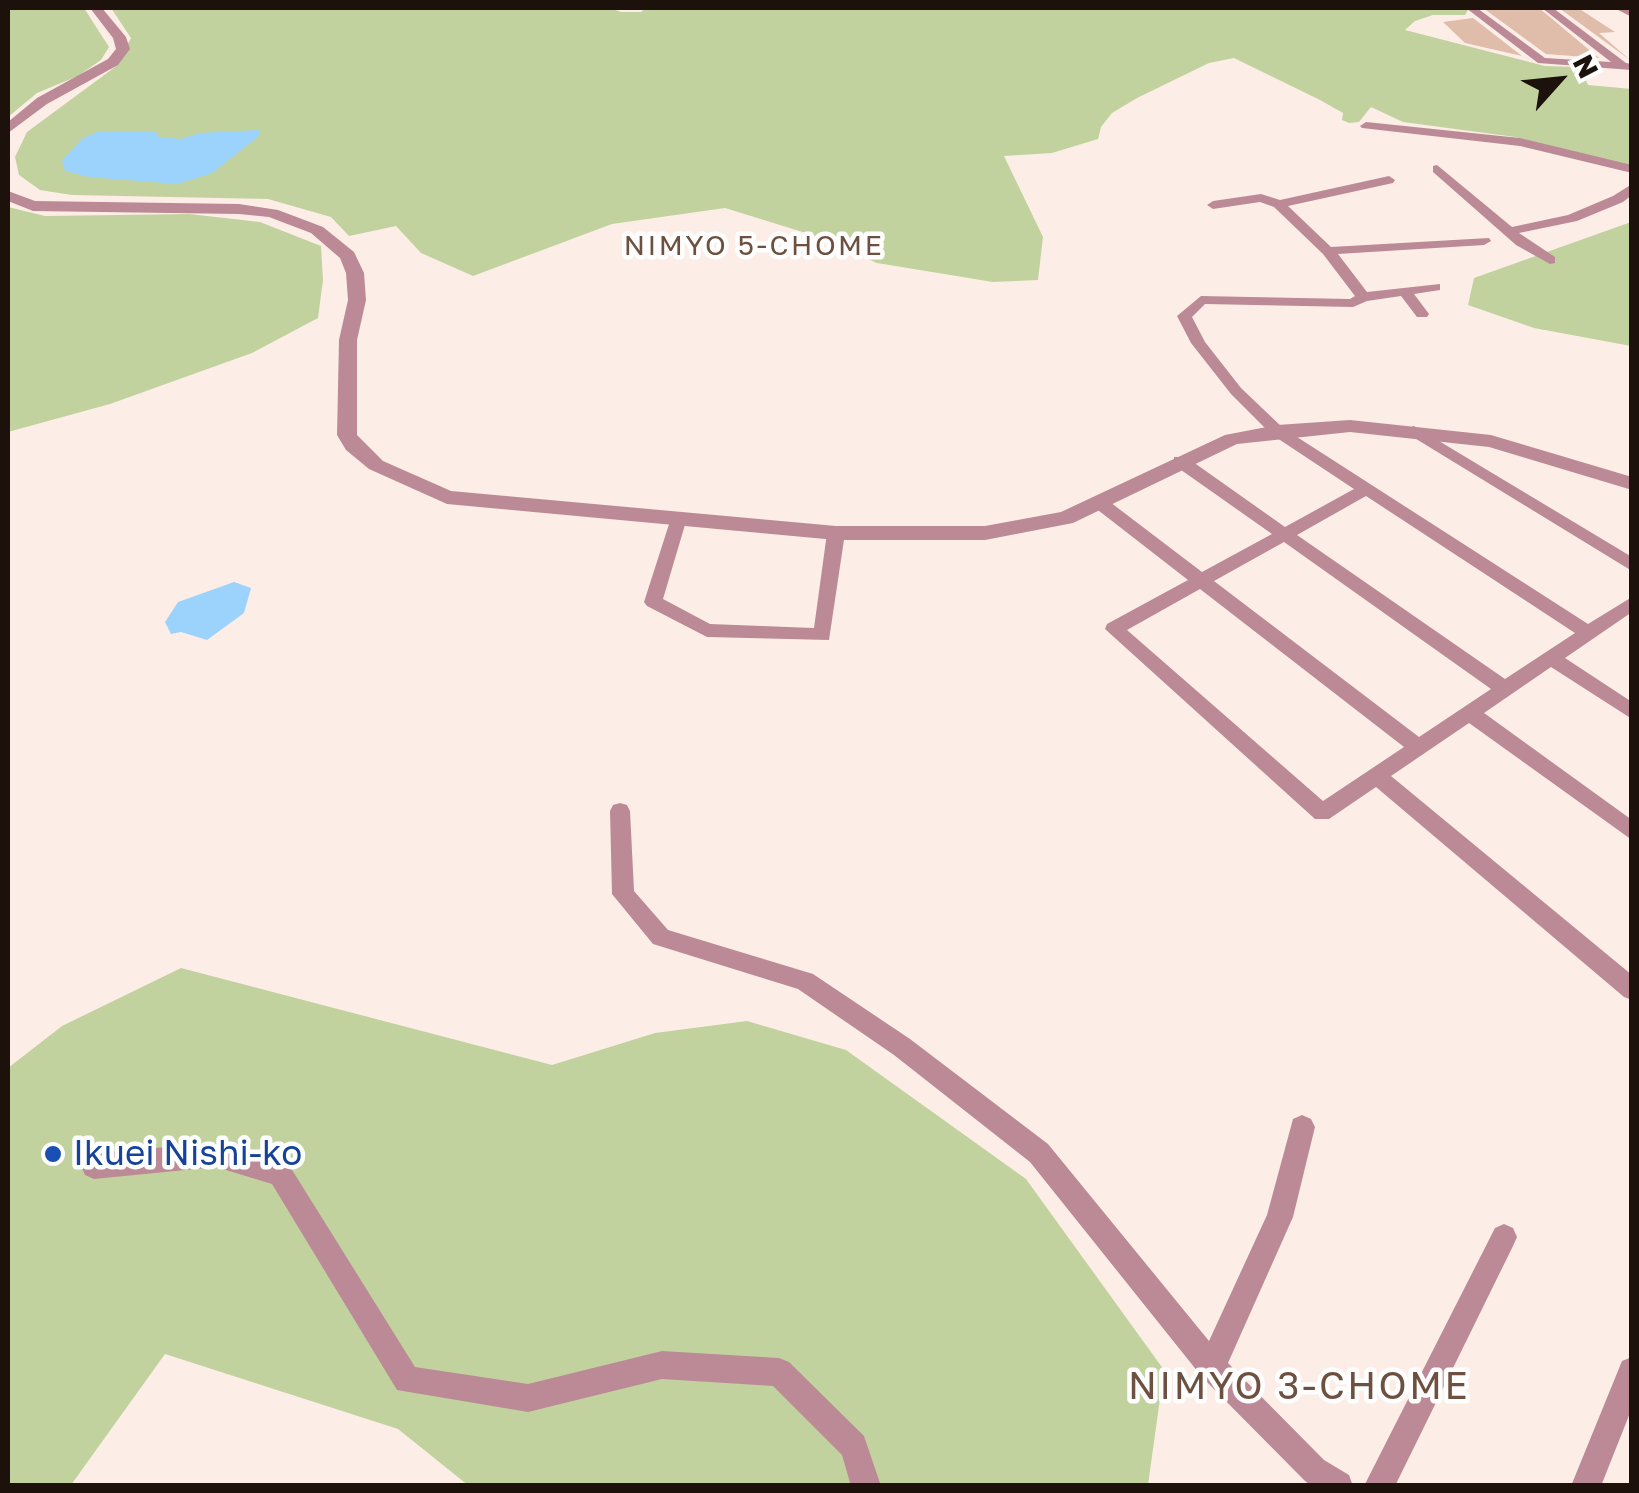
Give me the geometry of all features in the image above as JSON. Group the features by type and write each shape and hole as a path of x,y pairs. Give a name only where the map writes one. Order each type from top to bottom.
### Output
{"street":[{"path":"8,129 42,101 113,62 122,49 119,37 96,8"},
{"path":"1471,8 1542,61 1628,67"},
{"path":"1547,8 1628,67"},
{"path":"1622,8 1632,14"},
{"path":"1366,126 1520,142 1632,169"},
{"path":"1437,169 1521,242 1550,260"},
{"path":"1279,204 1389,180"},
{"path":"1512,231 1588,212 1632,188"},
{"path":"8,196 32,206 239,209 272,213 316,230 348,256 355,273 358,300 348,340 347,435 353,446 376,465 447,498 836,532 985,533 1066,518 1180,460 1232,439 1277,431 1350,426 1491,441 1632,484"},
{"path":"1213,205 1261,198 1279,204 1328,251 1363,297"},
{"path":"1328,251 1484,242"},
{"path":"1436,288 1363,297 1353,303 1201,300 1184,316 1198,343 1236,391 1277,431 1589,633"},
{"path":"1404,291 1422,314"},
{"path":"1414,431 1632,565"},
{"path":"1180,460 1506,690"},
{"path":"1368,488 1114,629 1322,813 1630,605"},
{"path":"1100,503 1418,748"},
{"path":"679,518 654,602 706,630 822,635 836,532"},
{"path":"1551,658 1632,712"},
{"path":"1470,713 1632,832"},
{"path":"1378,778 1632,990"},
{"path":"620,812 623,894 660,937 806,981 918,1058 1038,1153 1212,1366 1314,1470 1338,1486"},
{"path":"1212,1366 1280,1218 1302,1127"},
{"path":"94,1166 216,1156 280,1174 407,1380 528,1398 662,1365 779,1372 854,1446 866,1486"},
{"path":"1379,1486 1504,1237"},
{"path":"1586,1486 1632,1371"}],"green space":[{"path":"8,8 84,8 109,47 101,60 78,76 37,93 8,117"},
{"path":"111,8 611,8 641,12 646,8 1464,8 1468,10 1465,15 1433,15 1415,21 1405,30 1545,66 1580,67 1588,85 1632,89 1631,166 1515,137 1403,122 1371,107 1359,122 1349,123 1342,120 1343,113 1320,100 1234,58 1209,63 1137,98 1112,113 1101,127 1098,139 1052,153 1004,156 1043,237 1038,280 993,282 877,263 822,238 725,208 612,224 473,276 421,253 396,226 349,236 331,217 268,199 72,195 40,190 19,175 15,157 27,132 115,67 131,38"},
{"path":"8,207 45,216 189,214 260,222 321,246 323,280 318,318 252,353 110,404 8,432"},
{"path":"1631,222 1631,346 1534,328 1468,305 1474,278"},
{"path":"181,968 552,1065 655,1033 747,1021 846,1050 1026,1179 1164,1370 1148,1485 469,1486 398,1429 165,1354 71,1485 8,1486 8,1068 62,1026"}],"water":[{"path":"260,130 259,136 212,173 178,184 89,177 65,171 62,160 83,138 100,131 156,132 159,137 181,139 199,133"},
{"path":"234,582 251,588 244,613 207,640 181,632 171,634 165,622 178,602"}],"building":[{"path":"1483,8 1539,8 1599,58 1546,54"},
{"path":"1559,8 1578,8 1615,32 1599,33 1630,60"},
{"path":"1473,18 1522,56 1465,43 1443,22"}],"place":[{"name":"Ikuei Nishi-ko","path":"53,1154"}],"district":[{"name":"NIMYO 5-CHOME","path":"754,246"},
{"name":"NIMYO 3-CHOME","path":"1299,1387"}]}
